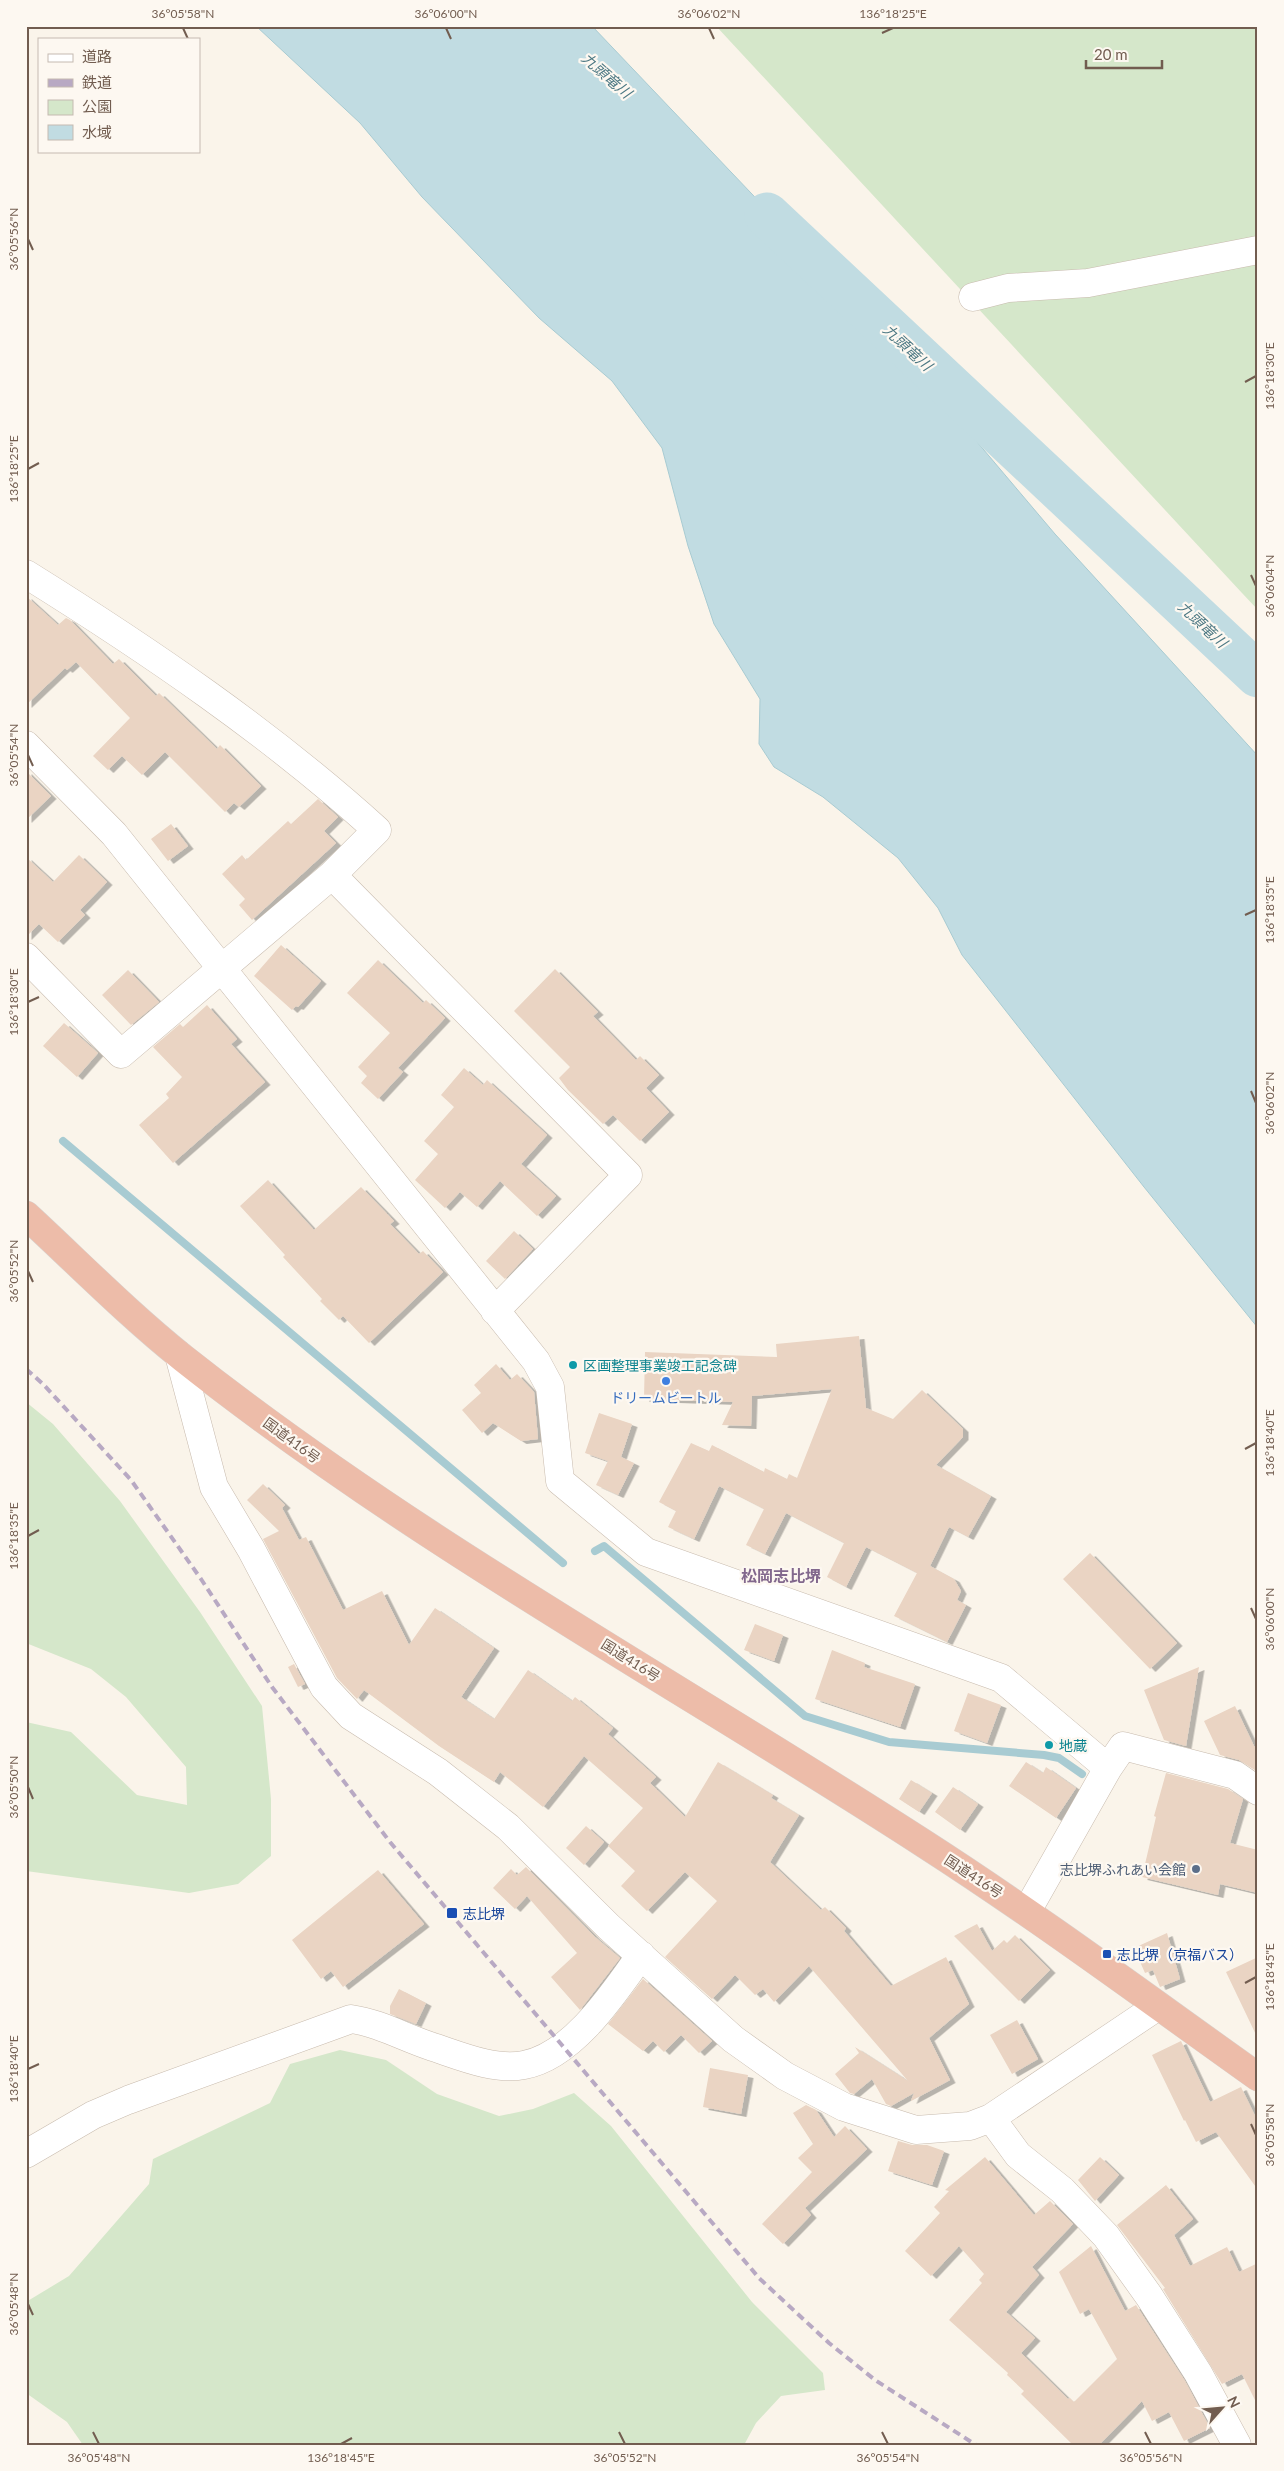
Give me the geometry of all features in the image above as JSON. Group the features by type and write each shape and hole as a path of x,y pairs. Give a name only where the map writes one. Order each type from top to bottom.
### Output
{"highway":[{"name":"国道416号","path":"26,1215 179,1355 298,1445 411,1522 921,1842 1028,1912 1258,2077"}],"street":[{"path":"972,297 1008,288 1088,283 1258,250"},
{"path":"26,574 178,674 323,781 376,830 332,874 122,1054 26,958"},
{"path":"26,745 114,834 536,1361 550,1387 560,1481 646,1552 1001,1678 1108,1768"},
{"path":"332,874 628,1175 495,1311"},
{"path":"179,1355 214,1486 251,1549 324,1687 351,1716 438,1772 508,1827 609,1927 733,2039 785,2076 844,2107 916,2130 970,2126 991,2118 1158,2006"},
{"path":"1028,1912 1108,1768 1123,1746 1235,1775 1258,1791"},
{"path":"26,2154 94,2115 128,2100 351,2019 372,2022 429,2045 482,2062 523,2066 548,2057 572,2037 607,2003 641,1955"},
{"path":"991,2118 1018,2155 1062,2190 1106,2236 1149,2296 1198,2373 1237,2445"}],"green space":[{"path":"716,26 1258,26 1258,610 1242,593"},
{"path":"26,1402 53,1424 120,1501 200,1612 262,1706 271,1799 271,1856 238,1884 189,1893 26,1871 26,1722 71,1732 137,1795 187,1805 186,1767 126,1697 91,1669 26,1643"},
{"path":"340,2050 386,2060 437,2094 499,2116 533,2109 574,2093 611,2126 752,2302 823,2373 825,2390 781,2396 756,2423 744,2445 83,2445 67,2422 26,2393 26,2302 69,2276 149,2184 153,2159 270,2103 290,2064"}],"water":[{"path":"256,26 592,26 890,339 1055,534 1258,756 1258,1328 1144,1187 962,955 938,908 898,858 823,797 774,767 759,744 760,699 714,624 688,546 662,448 612,381 539,318 422,197 360,123"}],"building":[{"path":"26,596 58,625 66,618 70,620 113,664 119,659 156,696 159,693 217,749 220,745 261,786 239,807 234,803 225,812 165,752 142,775 122,756 108,770 93,756 130,718 76,662 67,670 65,668 26,705"},
{"path":"26,771 51,796 26,820"},
{"path":"318,799 338,817 324,831 336,843 252,920 239,905 245,899 222,874 242,855 246,860 288,821 291,824"},
{"path":"171,824 188,846 168,861 151,839"},
{"path":"79,855 107,882 80,910 85,915 58,942 39,924 26,937 26,857 53,882"},
{"path":"281,945 321,981 298,1007 296,1006 292,1010 254,976"},
{"path":"378,960 423,1003 426,1000 445,1018 398,1068 403,1072 378,1099 361,1083 367,1076 358,1067 390,1033 347,993"},
{"path":"555,969 598,1012 593,1016 636,1060 640,1056 659,1075 646,1088 669,1112 640,1141 613,1115 603,1124 568,1090 559,1078 570,1067 514,1011"},
{"path":"128,970 159,1002 131,1025 102,995"},
{"path":"207,1005 237,1039 231,1044 265,1082 173,1163 139,1125 169,1098 166,1094 182,1077 153,1047 180,1024 183,1027"},
{"path":"64,1023 98,1053 77,1077 43,1046"},
{"path":"464,1068 483,1085 487,1080 547,1135 521,1164 556,1196 537,1216 500,1181 477,1207 460,1192 445,1208 415,1180 438,1154 424,1141 454,1107 441,1095"},
{"path":"268,1180 314,1230 361,1187 394,1221 390,1224 419,1254 423,1251 443,1272 369,1343 343,1316 339,1320 320,1301 322,1299 283,1257 285,1255 240,1206"},
{"path":"514,1231 533,1249 505,1279 486,1261"},
{"path":"859,1336 866,1408 893,1419 922,1390 963,1429 963,1437 936,1465 991,1496 968,1537 949,1527 930,1566 954,1579 961,1591 957,1600 966,1605 947,1642 894,1616 917,1573 866,1547 846,1587 827,1577 844,1543 786,1513 765,1554 746,1545 764,1509 719,1486 694,1539 668,1527 676,1511 659,1502 691,1443 709,1451 712,1445 764,1472 765,1468 787,1479 789,1474 797,1478 832,1389 752,1396 751,1426 722,1425 733,1402 644,1399 645,1352 777,1357 776,1344"},
{"path":"496,1364 510,1380 517,1374 534,1392 538,1439 521,1441 493,1423 482,1433 462,1410 481,1393 474,1385"},
{"path":"599,1413 632,1424 621,1457 634,1463 618,1495 596,1485 608,1461 585,1453"},
{"path":"263,1484 285,1505 282,1508 299,1540 306,1537 343,1610 382,1591 409,1645 435,1608 494,1648 461,1697 494,1719 528,1670 572,1701 575,1697 613,1728 608,1734 656,1777 650,1783 685,1817 718,1762 773,1795 771,1798 799,1815 770,1862 821,1910 825,1907 846,1928 844,1931 891,1986 946,1957 969,2004 929,2038 950,2080 911,2101 914,2093 891,2106 886,2104 872,2079 854,2094 850,2093 835,2074 859,2053 855,2047 908,2081 809,1966 774,2002 763,1989 755,1995 735,1975 712,1999 665,1957 717,1901 685,1872 647,1911 621,1886 635,1871 608,1846 643,1808 584,1756 543,1807 500,1772 494,1782 439,1746 364,1690 357,1699 337,1678 263,1539 279,1531 247,1500"},
{"path":"1090,1553 1177,1643 1150,1669 1063,1579"},
{"path":"755,1624 783,1635 774,1661 744,1650"},
{"path":"832,1650 865,1663 864,1667 915,1684 900,1727 815,1699"},
{"path":"294,1664 305,1684 298,1687 288,1667"},
{"path":"1199,1667 1186,1746 1164,1740 1144,1690"},
{"path":"968,1693 1001,1705 987,1743 954,1731"},
{"path":"1235,1706 1254,1746 1258,1749 1258,1772 1239,1760 1220,1755 1204,1721"},
{"path":"1026,1762 1043,1773 1046,1767 1076,1788 1056,1818 1009,1786"},
{"path":"1166,1773 1228,1789 1243,1799 1230,1843 1258,1850 1258,1893 1220,1884 1218,1895 1142,1877 1156,1817 1154,1816"},
{"path":"911,1780 932,1793 919,1812 899,1799"},
{"path":"953,1787 978,1804 960,1830 935,1812"},
{"path":"586,1826 604,1842 584,1865 566,1848"},
{"path":"526,1867 595,1937 620,1958 580,2010 551,1977 577,1953 527,1896 515,1909 493,1888 511,1869 517,1875"},
{"path":"378,1870 424,1924 343,1987 331,1971 321,1979 292,1940"},
{"path":"977,1924 992,1951 1004,1940 1007,1943 1015,1935 1050,1970 1019,2001 954,1936"},
{"path":"1167,1933 1180,1979 1160,1987 1153,1970 1145,1973 1134,1948"},
{"path":"1258,1957 1258,2039 1226,1972"},
{"path":"643,1979 712,2041 699,2053 681,2035 664,2052 653,2041 643,2051 608,2024"},
{"path":"399,1989 426,2003 416,2024 390,2014 390,2006"},
{"path":"1017,2020 1038,2059 1012,2074 990,2035"},
{"path":"1181,2041 1210,2102 1241,2087 1258,2122 1258,2190 1216,2132 1196,2142 1184,2121 1152,2055"},
{"path":"710,2068 748,2075 741,2114 703,2107"},
{"path":"806,2105 816,2110 834,2137 845,2126 867,2149 805,2208 811,2215 783,2244 762,2224 812,2172 798,2158 813,2144 793,2113"},
{"path":"898,2141 912,2145 927,2145 944,2151 932,2185 888,2171"},
{"path":"985,2157 1034,2215 1050,2201 1073,2224 1032,2267 1039,2275 1006,2312 1035,2338 1021,2353 1068,2399 1070,2398 1074,2402 1117,2359 1089,2309 1080,2314 1059,2272 1091,2246 1125,2311 1136,2305 1185,2381 1210,2428 1184,2441 1169,2412 1152,2421 1142,2401 1099,2445 1073,2445 1021,2394 1024,2391 1007,2375 1008,2373 949,2320 982,2283 979,2280 984,2274 959,2246 931,2276 905,2251 940,2213 934,2207 949,2191 945,2190"},
{"path":"1100,2157 1119,2175 1095,2201 1078,2180"},
{"path":"1166,2185 1193,2219 1174,2235 1190,2266 1227,2247 1239,2272 1258,2263 1258,2406 1242,2374 1222,2384 1163,2289 1165,2288 1117,2225"}],"waterway":[{"name":"九頭竜川","path":"767,215 1258,675"},
{"path":"63,1141 563,1563"},
{"path":"595,1551 604,1546 805,1716 889,1742 1044,1755 1059,1758 1082,1774"}],"railway":[{"path":"26,1369 43,1384 131,1480 201,1579 272,1687 390,1842 759,2278 829,2343 875,2380 976,2445"}],"place":[{"name":"区画整理事業竣工記念碑","path":"573,1365"},
{"name":"ドリームビートル","path":"666,1381"},
{"name":"地蔵","path":"1049,1745"},
{"name":"志比堺ふれあい会館","path":"1196,1869"},
{"name":"志比堺","path":"452,1913"},
{"name":"志比堺（京福バス）","path":"1107,1954"}],"district":[{"name":"松岡志比堺","path":"781,1575"}]}
